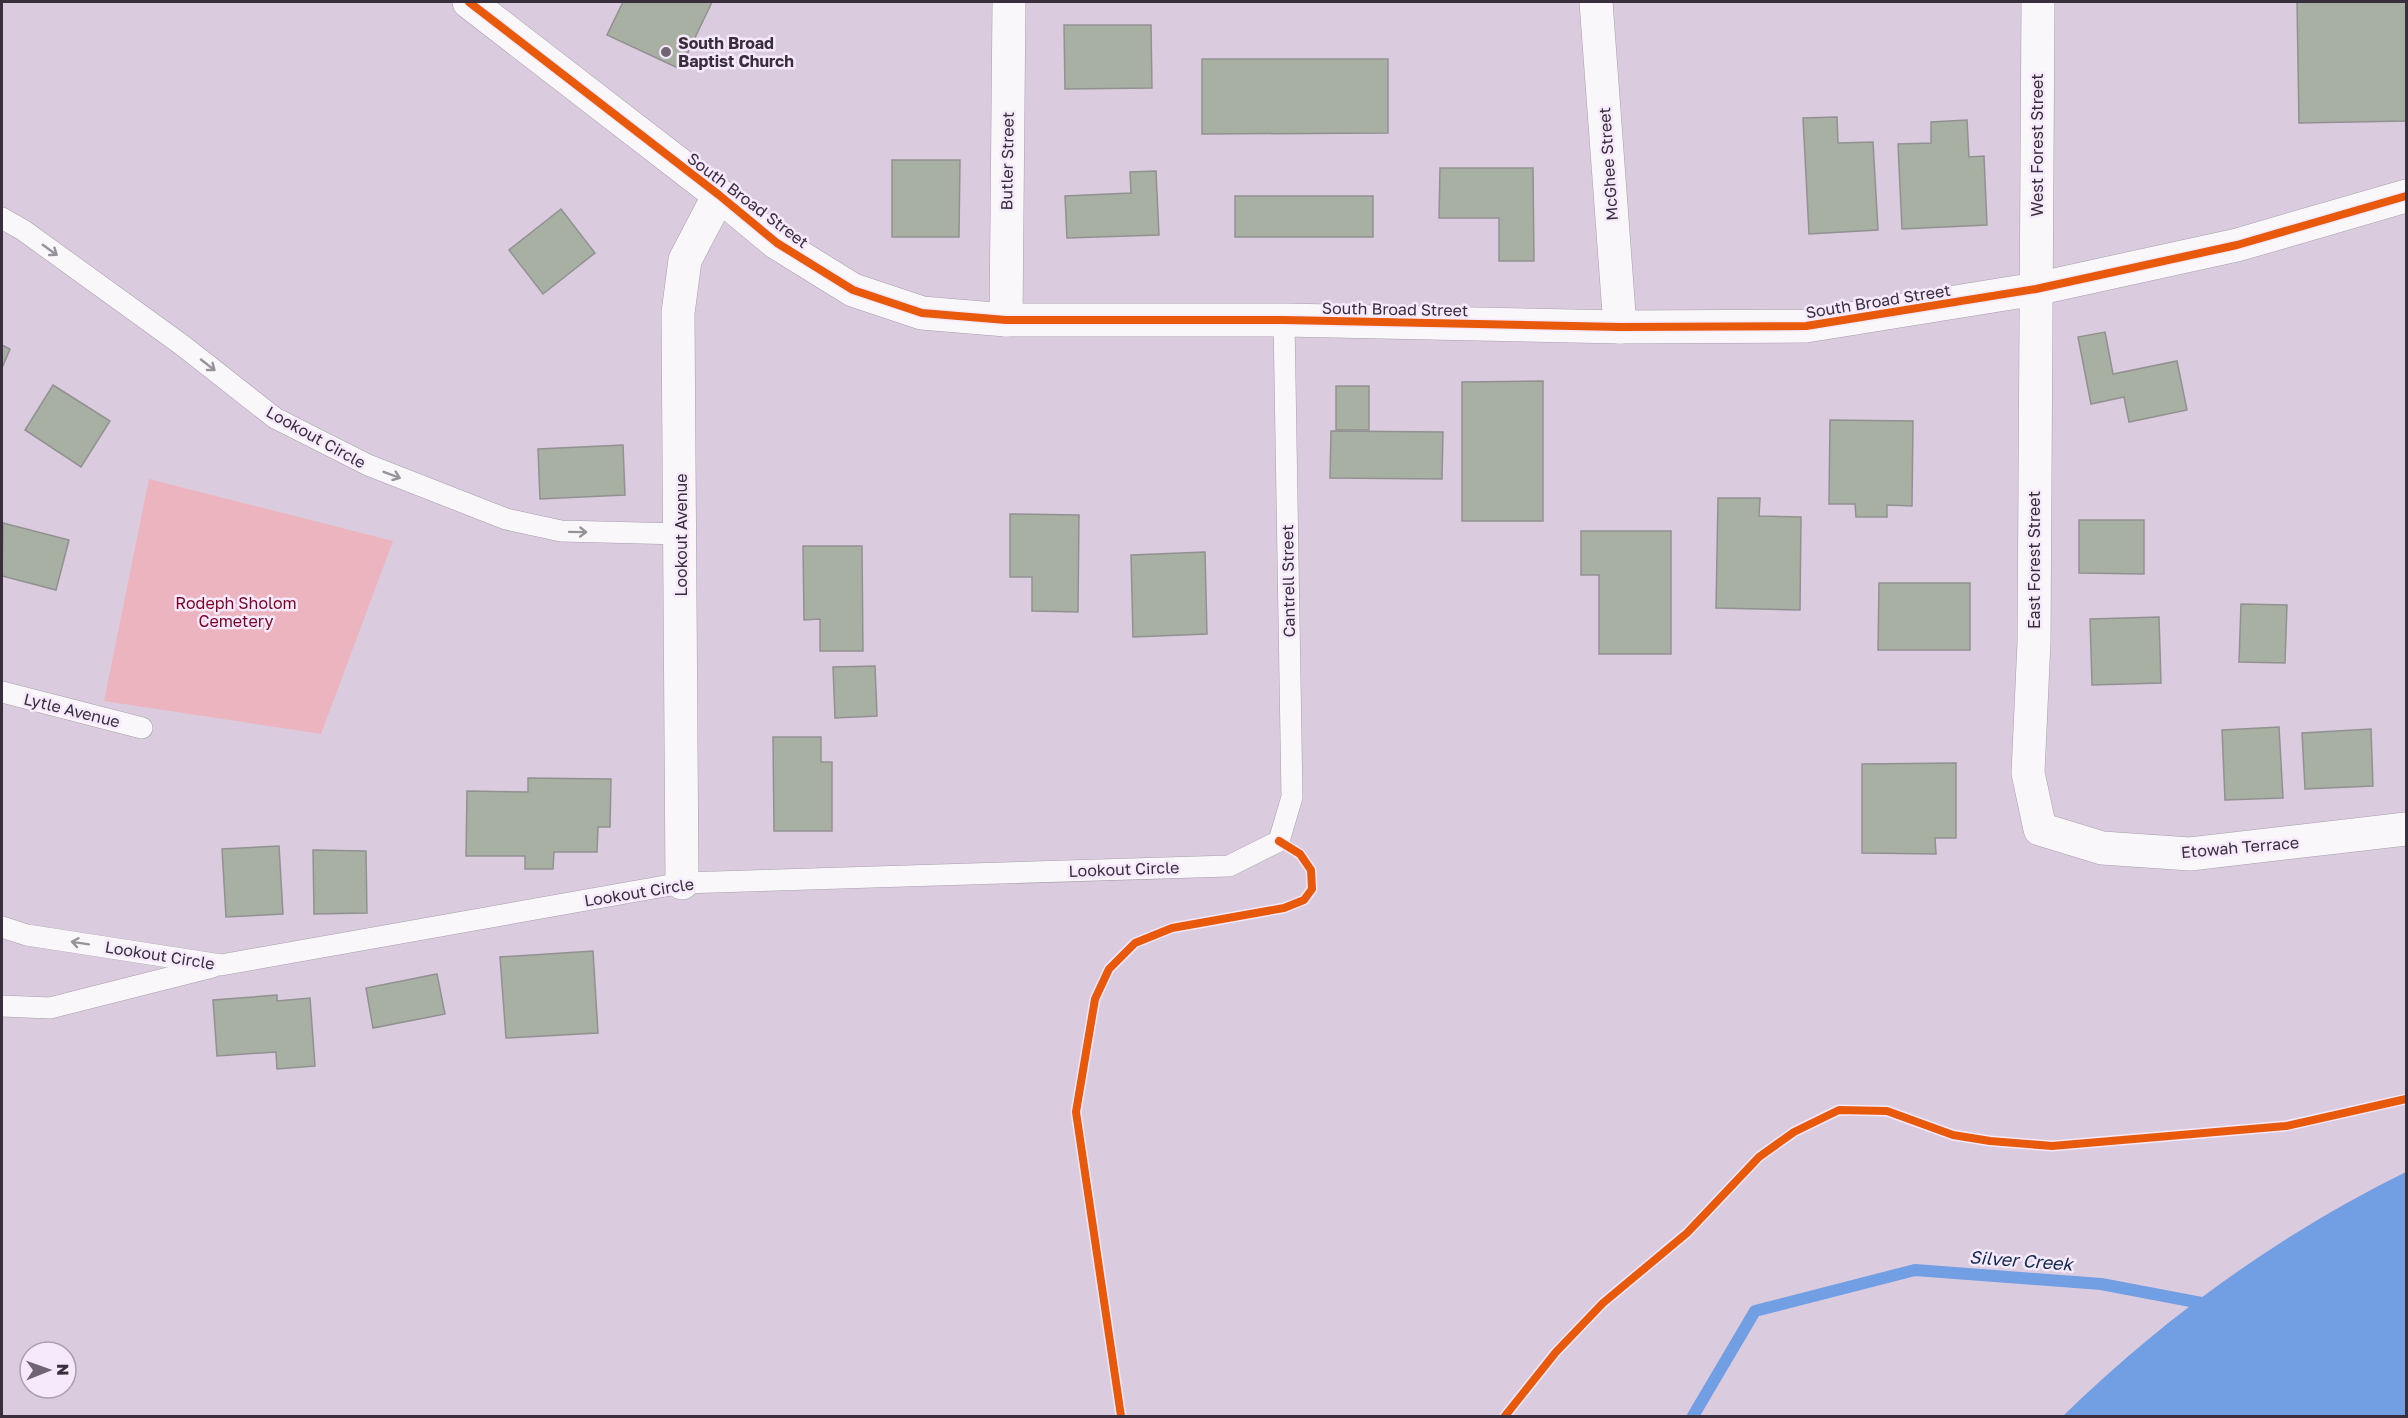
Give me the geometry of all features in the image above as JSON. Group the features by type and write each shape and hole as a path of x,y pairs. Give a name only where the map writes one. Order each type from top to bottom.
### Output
{"street":[{"name":"South Broad Street","path":"469,2 719,195 777,243 853,290 922,313 1006,320 1284,320 1620,327 1806,326 2036,289 2238,245 2406,196"},
{"name":"Butler Street","path":"1006,320 1009,2"},
{"name":"McGhee Street","path":"1596,2 1620,327"},
{"name":"West Forest Street","path":"2036,289 2038,2"},
{"name":"Lookout Avenue","path":"682,884 678,313 685,260 719,195"},
{"name":"East Forest Street","path":"2036,289 2034,642 2028,773 2040,829"},
{"name":"Etowah Terrace","path":"2040,829 2103,848 2190,854 2406,829"}],"lane":[{"name":"Lookout Circle","path":"2,218 23,230 182,345 275,418 368,465 506,519 561,531 681,534"},
{"name":"Cantrell Street","path":"1279,841 1292,797 1284,320"},
{"name":"Lytle Avenue","path":"2,692 141,728"},
{"name":"Lookout Circle","path":"2,927 27,935 221,965 682,884 1229,866 1279,841"},
{"path":"2,1006 50,1008 221,965"}],"green space":[{"name":"Rodeph Sholom Cemetery","path":"149,479 393,541 321,734 104,701"}],"water":[{"path":"2406,1172 2406,1416 2063,1416 2141,1345 2225,1280 2313,1222"}],"building":[{"name":"South Broad Baptist Church","path":"623,2 712,2 680,69 607,35"},
{"path":"2297,2 2406,2 2406,121 2299,123"},
{"path":"1064,25 1151,25 1152,88 1065,89"},
{"path":"1202,59 1388,59 1388,133 1202,134"},
{"path":"1837,117 1838,143 1873,142 1878,230 1809,234 1803,118"},
{"path":"1967,120 1969,157 1984,156 1987,225 1902,229 1898,144 1931,143 1931,122"},
{"path":"892,160 960,160 959,237 892,237"},
{"path":"1440,168 1533,168 1534,261 1499,261 1499,218 1439,218"},
{"path":"1156,171 1159,235 1067,238 1065,196 1131,193 1130,172"},
{"path":"1235,196 1373,196 1373,237 1235,237"},
{"path":"561,209 595,253 543,294 509,250"},
{"path":"2105,332 2113,374 2177,361 2187,410 2129,422 2124,397 2091,404 2078,337"},
{"path":"2,345 10,349 2,368"},
{"path":"1543,381 1543,521 1462,521 1462,382"},
{"path":"53,385 110,421 81,467 25,430"},
{"path":"1336,386 1369,386 1369,430 1336,430"},
{"path":"1830,420 1913,421 1912,506 1887,505 1887,517 1856,517 1855,504 1829,504"},
{"path":"1331,431 1443,432 1442,479 1330,478"},
{"path":"623,445 625,495 540,499 538,449"},
{"path":"1718,498 1760,498 1759,516 1801,517 1800,610 1716,608"},
{"path":"1010,514 1079,515 1078,612 1032,611 1032,577 1010,577"},
{"path":"2079,520 2144,520 2144,574 2079,573"},
{"path":"3,523 69,540 56,590 2,576"},
{"path":"1581,531 1671,531 1671,654 1599,654 1599,575 1581,575"},
{"path":"803,546 862,546 863,651 820,651 820,619 804,620"},
{"path":"1205,552 1207,634 1133,637 1131,555"},
{"path":"1879,583 1970,583 1970,650 1878,650"},
{"path":"2241,604 2287,605 2285,663 2239,662"},
{"path":"2159,617 2161,683 2092,685 2090,619"},
{"path":"875,666 877,716 835,718 833,667"},
{"path":"2279,727 2283,798 2225,800 2222,730"},
{"path":"2371,729 2373,786 2305,789 2302,733"},
{"path":"773,737 821,737 821,762 832,762 832,831 774,831"},
{"path":"1956,763 1956,838 1935,838 1936,854 1862,853 1862,764"},
{"path":"528,778 611,779 610,827 598,827 597,852 554,852 553,869 525,869 525,856 466,856 467,791 528,792"},
{"path":"279,846 283,914 226,917 222,849"},
{"path":"313,850 366,851 367,913 314,914"},
{"path":"593,951 598,1033 506,1038 500,957"},
{"path":"437,974 445,1014 373,1028 366,988"},
{"path":"277,995 277,1001 310,998 315,1066 277,1069 276,1052 217,1056 213,1000"}],"waterway":[{"name":"Silver Creek","path":"1693,1416 1755,1311 1915,1270 2101,1284 2212,1305"}],"cycle path":[{"path":"469,2 719,195 777,243 853,290 922,313 1006,320 1284,320 1620,327 1806,326 2036,289 2237,245 2406,196"},
{"path":"1121,1416 1076,1112 1095,999 1109,969 1135,943 1172,928 1284,908 1304,900 1312,889 1311,870 1300,854 1279,841"},
{"path":"1505,1416 1556,1352 1603,1303 1687,1233 1759,1157 1794,1132 1839,1110 1887,1111 1953,1135 1990,1141 2052,1146 2286,1126 2406,1099"}],"place":[{"name":"South Broad Baptist Church","path":"666,52"}]}
